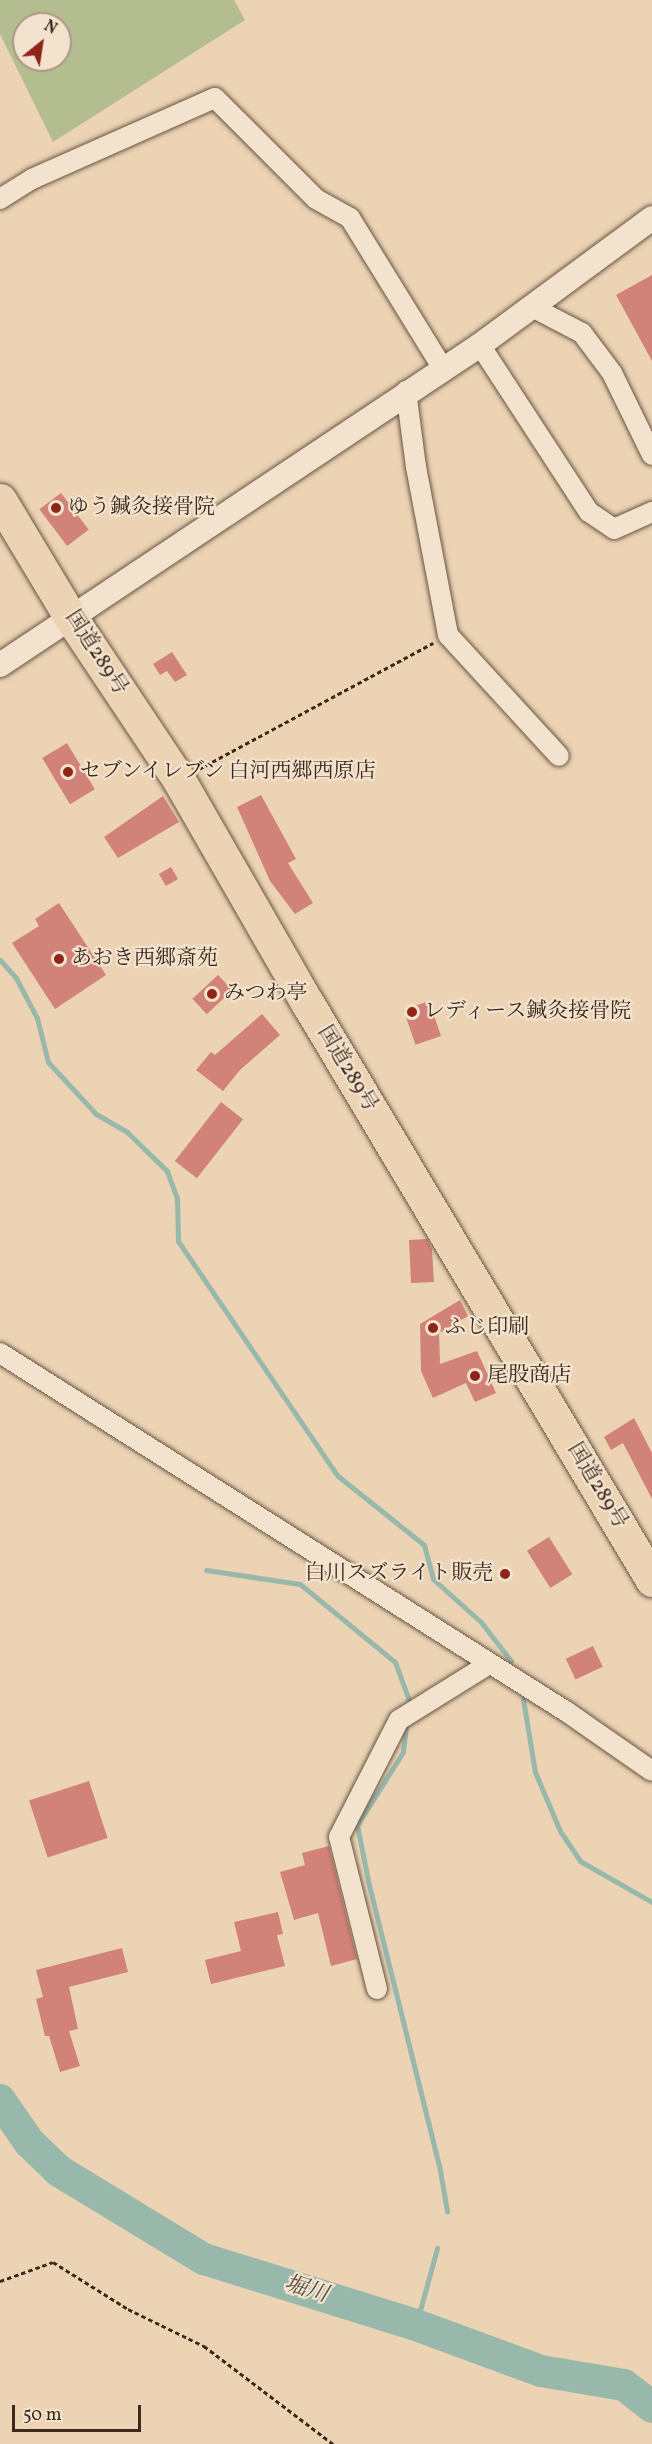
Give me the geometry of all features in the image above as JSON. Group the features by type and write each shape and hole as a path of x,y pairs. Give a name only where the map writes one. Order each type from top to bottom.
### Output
{"highway":[{"name":"国道289号","path":"0,500 59,592 71,618 179,780 314,1015 652,1580"}],"street":[{"path":"0,199 32,179 215,98 316,199 350,218 442,367"},
{"path":"0,665 442,367 480,345 652,218"},
{"path":"532,307 582,333 612,373 652,455"},
{"path":"480,345 589,512 614,529 652,512"},
{"path":"406,391 416,467 448,635 559,756"},
{"path":"0,1353 489,1664 652,1771"},
{"path":"377,1989 339,1837 399,1720 489,1664"}],"path":[{"path":"179,780 448,635"},
{"path":"0,2281 53,2262 128,2308 204,2346 333,2444"}],"green space":[{"path":"0,0 234,0 245,20 53,142 19,72 72,72 72,12 12,12 12,58 0,34"}],"building":[{"path":"652,275 652,361 616,295"},
{"path":"61,493 89,530 67,546 39,509"},
{"path":"172,652 187,675 175,682 167,671 160,675 153,664"},
{"path":"67,743 95,789 70,804 42,758"},
{"path":"261,795 296,859 288,863 313,903 295,914 270,881 237,807"},
{"path":"163,796 179,822 118,858 104,837"},
{"path":"171,867 178,879 166,886 159,874"},
{"name":"あおき西郷斎苑","path":"59,903 106,975 55,1009 12,943 39,926 35,919"},
{"path":"218,975 232,990 207,1014 192,999"},
{"path":"429,1001 441,1036 416,1045 403,1010"},
{"path":"262,1014 280,1035 240,1070 223,1091 196,1070 211,1052 215,1055"},
{"path":"221,1102 243,1119 197,1178 175,1161"},
{"path":"427,1239 432,1249 434,1282 411,1283 409,1240"},
{"path":"460,1300 468,1316 439,1333 440,1364 477,1351 496,1393 475,1402 466,1383 433,1398 421,1371 420,1324"},
{"path":"634,1418 652,1453 652,1499 623,1443 611,1450 604,1437"},
{"path":"549,1537 572,1574 550,1588 527,1551"},
{"path":"593,1646 603,1667 576,1680 566,1659"},
{"path":"89,1781 108,1838 48,1858 29,1800"},
{"path":"329,1846 357,1959 331,1966 318,1913 294,1920 280,1872 305,1865 302,1853"},
{"path":"278,1912 283,1934 277,1935 285,1966 211,1984 205,1960 241,1951 234,1922"},
{"path":"122,1948 128,1972 69,1987 78,2029 69,2031 80,2066 60,2072 49,2036 45,2036 36,1999 43,1997 36,1970"}],"waterway":[{"path":"0,960 16,978 37,1018 48,1062 96,1114 127,1132 167,1171 177,1199 178,1241 338,1476 424,1545 433,1579 481,1622 511,1661"},
{"path":"206,1570 300,1584 395,1662 409,1700"},
{"path":"523,1699 535,1772 560,1831 580,1861 652,1902"},
{"path":"406,1727 403,1752 357,1825 369,1885 439,2165 447,2211"},
{"name":"堀川","path":"0,2100 29,2142 59,2171 204,2259 416,2325 541,2371 624,2385 652,2407"},
{"path":"416,2325 437,2248"}],"place":[{"name":"ゆう鍼灸接骨院","path":"56,508"},
{"name":"セブンイレブン 白河西郷西原店","path":"68,772"},
{"name":"あおき西郷斎苑","path":"59,959"},
{"name":"みつわ亭","path":"212,994"},
{"name":"レディース鍼灸接骨院","path":"412,1012"},
{"name":"ふじ印刷","path":"433,1328"},
{"name":"尾股商店","path":"475,1376"},
{"name":"白川スズライト販売","path":"505,1574"}]}
